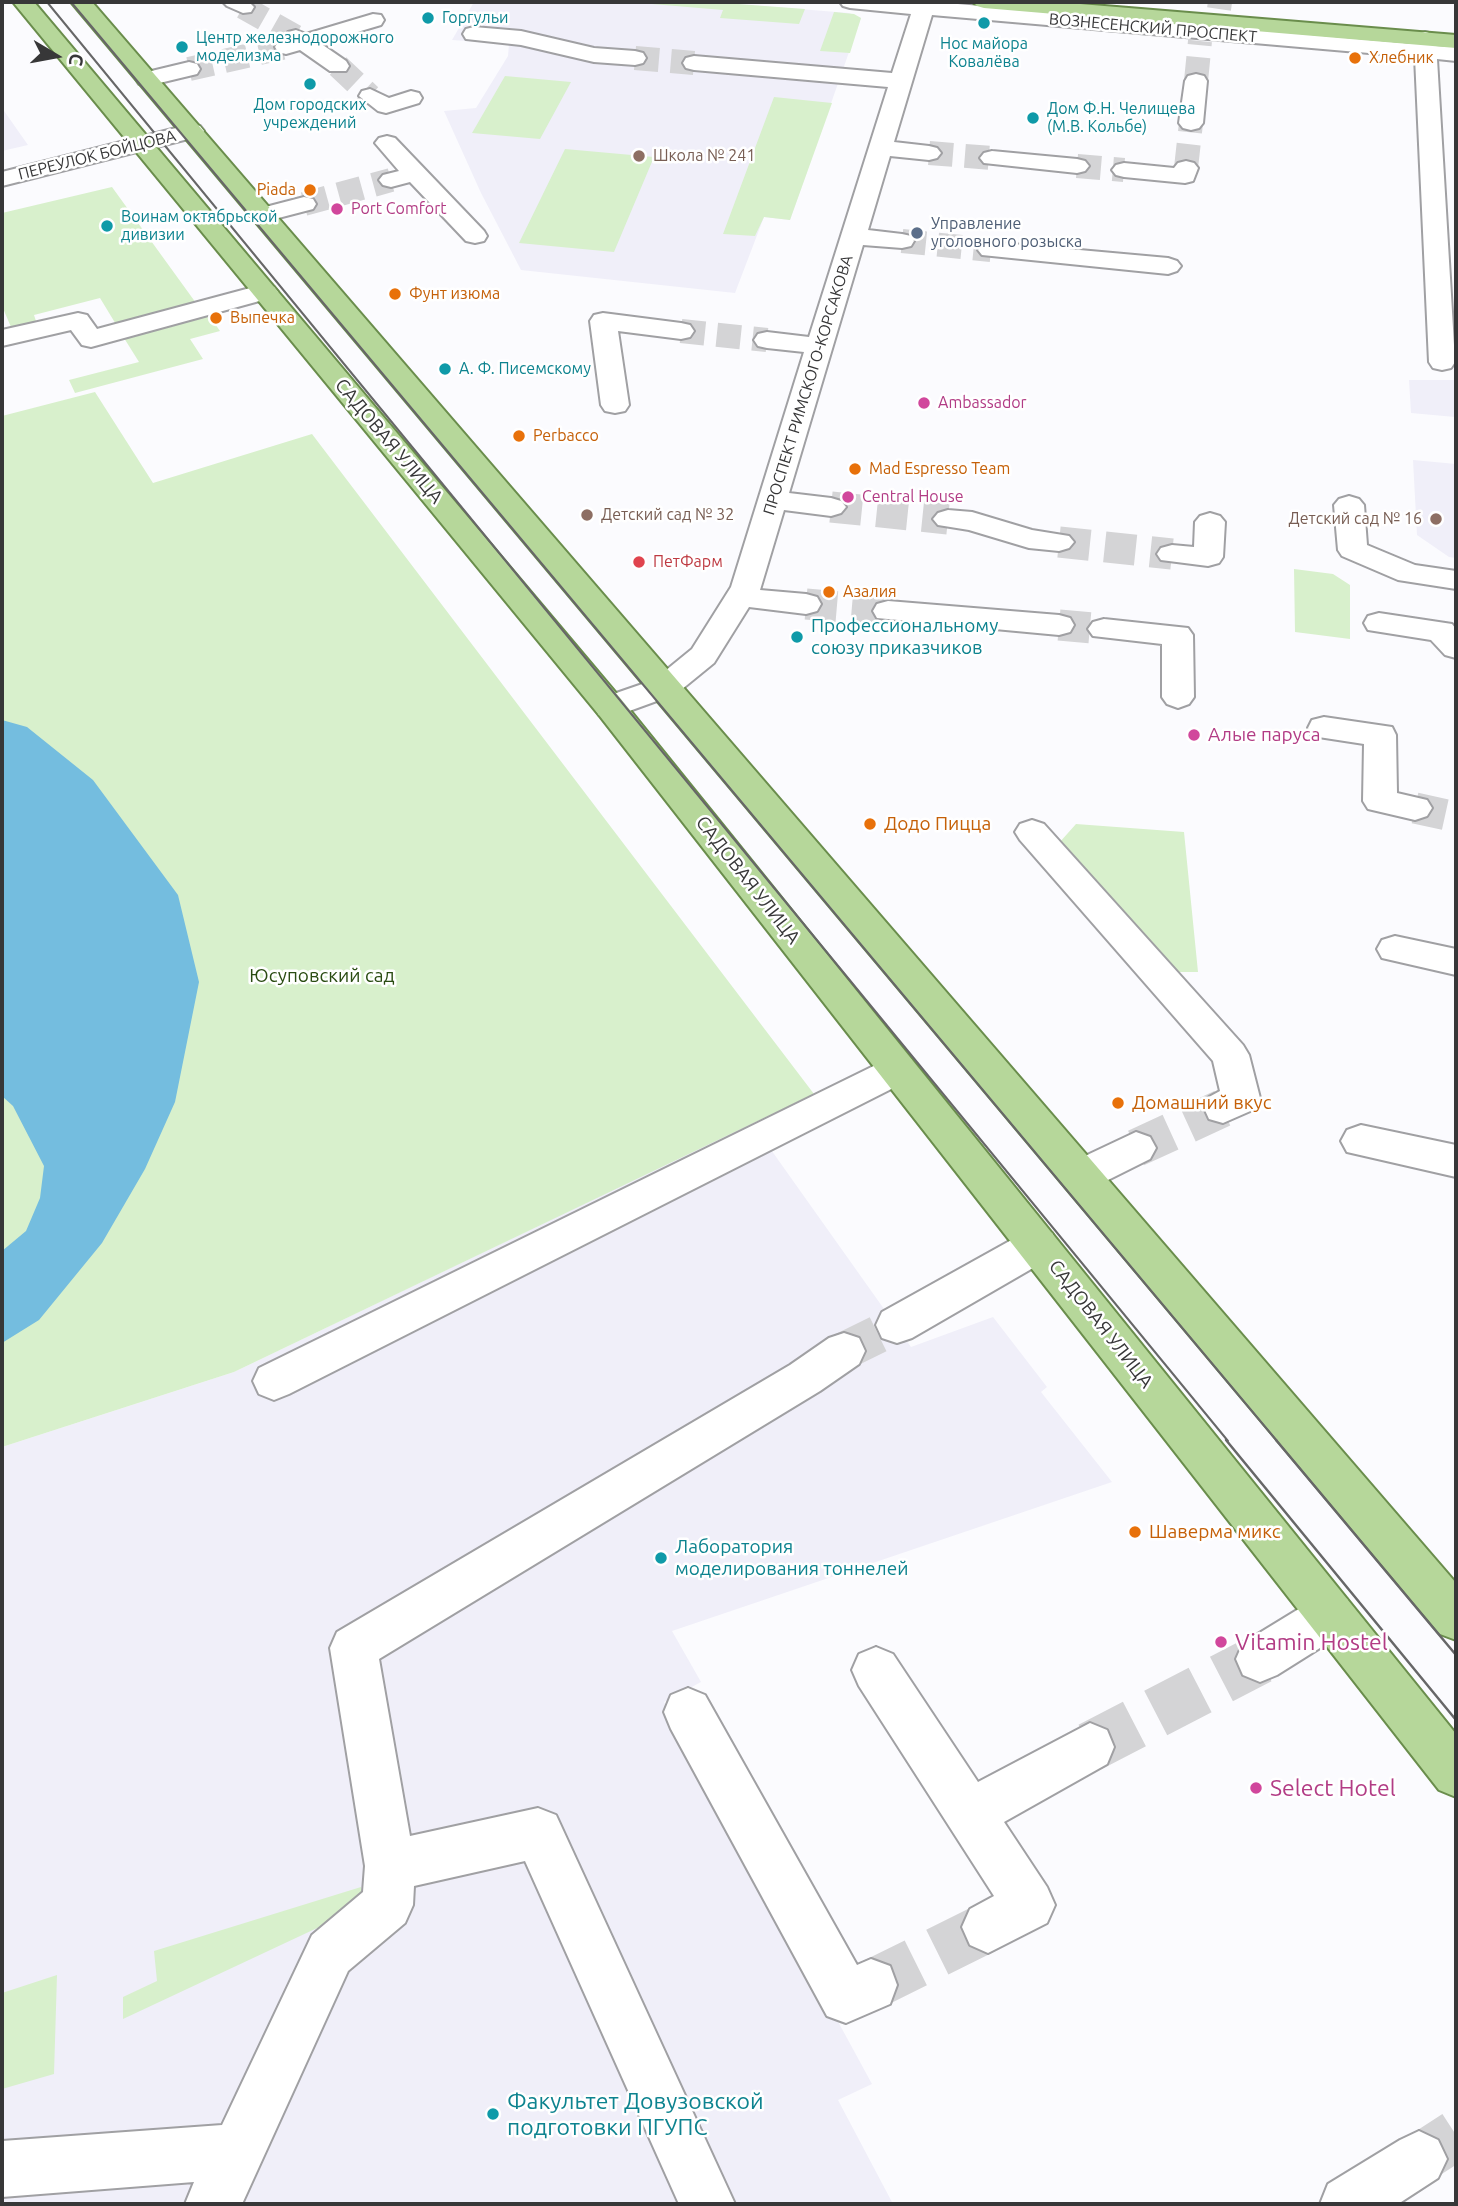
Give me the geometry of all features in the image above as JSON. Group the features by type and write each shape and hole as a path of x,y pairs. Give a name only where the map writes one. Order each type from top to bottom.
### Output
{"main road":[{"name":"САДОВАЯ УЛИЦА","path":"23,2 610,707 1456,1773"},
{"path":"81,2 1456,1619"},
{"name":"ВОЗНЕСЕНСКИЙ ПРОСПЕКТ","path":"984,2 1208,25"},
{"name":"ВОЗНЕСЕНСКИЙ ПРОСПЕКТ","path":"1425,45 1456,42"}],"street":[{"name":"ВОЗНЕСЕНСКИЙ ПРОСПЕКТ","path":"850,2 1208,25 1425,45 1456,54"},
{"name":"ПРОСПЕКТ РИМСКОГО-КОРСАКОВА","path":"610,707 665,687 703,656 746,587 924,5"},
{"path":"338,66 295,42 373,20"},
{"path":"474,34 521,38 594,55 635,58"},
{"path":"1425,45 1442,362"},
{"path":"694,63 901,81"},
{"path":"147,79 189,69"},
{"path":"1191,124 1196,81"},
{"path":"370,96 386,106 411,98"},
{"name":"ПЕРЕУЛОК БОЙЦОВА","path":"2,179 192,131"},
{"path":"387,143 475,236"},
{"path":"880,148 929,153"},
{"path":"1430,156 1456,159"},
{"path":"992,158 1077,166"},
{"path":"1124,170 1185,176 1186,168"},
{"path":"391,180 415,174"},
{"path":"263,215 304,204"},
{"path":"853,236 902,241"},
{"path":"991,250 1168,266"},
{"path":"2,338 78,321 90,339 265,292"},
{"path":"615,405 603,321 681,331"},
{"path":"767,340 820,346"},
{"path":"772,500 831,507"},
{"path":"1349,505 1353,550 1409,573 1456,580"},
{"path":"948,519 972,522 1029,539 1059,542"},
{"path":"1172,554 1208,557 1210,522"},
{"path":"740,597 806,604"},
{"path":"888,611 1059,625"},
{"path":"1380,623 1441,631 1456,648"},
{"path":"1104,629 1178,635 1178,697"},
{"path":"1324,728 1380,735 1380,801 1415,808"},
{"path":"1032,832 1230,1055 1241,1098 1223,1108"},
{"path":"1395,949 1456,962"},
{"path":"274,1381 898,1069"},
{"path":"1361,1141 1456,1161"},
{"path":"1080,1176 1136,1148"},
{"path":"897,1325 1038,1245"},
{"path":"213,2204 330,1953 387,1905 390,1866 354,1648 805,1378 844,1351"},
{"path":"1260,1659 1331,1615"},
{"path":"876,1670 1029,1905 988,1927"},
{"path":"688,1712 846,1997 871,1985"},
{"path":"970,1814 1090,1747"},
{"path":"390,1866 538,1833 707,2204"},
{"path":"2,2169 237,2151"},
{"path":"1348,2204 1419,2159"}],"shaded area":[{"name":"Школа № 241","path":"474,2 711,2 849,13 861,18 790,220 764,217 735,293 521,270 481,193 444,111 476,108 508,56 509,44 452,40"},
{"path":"2,108 28,145 2,151"},
{"path":"1409,380 1456,380 1456,428 1455,417 1411,413"},
{"name":"Детский сад № 16","path":"1413,460 1456,464 1456,558 1449,557 1417,535"},
{"path":"752,1123 911,1347 993,1317 1047,1387 1041,1392 1112,1482 672,1631 701,1682 664,1702 872,2084 838,2100 893,2204 2,2204 2,1447 234,1372"}],"green space":[{"path":"628,2 711,2 805,9 799,24 720,18 723,10"},
{"path":"834,12 854,14 861,18 850,53 820,51"},
{"path":"505,76 571,82 540,139 472,133"},
{"path":"774,97 832,103 790,220 764,217 755,236 723,234"},
{"path":"565,149 654,157 614,252 519,243"},
{"path":"112,187 196,303 117,326 100,298 34,315 36,321 11,327 2,306 2,213"},
{"path":"208,314 220,331 190,339 203,359 75,393 69,380 139,362 124,338"},
{"name":"Юсуповский сад","path":"95,392 153,483 312,434 814,1094 234,1372 2,1447 2,416"},
{"path":"1294,569 1333,574 1350,585 1350,639 1295,632"},
{"path":"1076,824 1184,832 1198,972 1178,972 1059,843"},
{"path":"361,1887 362,1907 123,2019 123,1997 157,1981 154,1951"},
{"path":"57,1975 54,2074 2,2089 2,1993"}],"water":[{"path":"2,720 27,727 93,780 178,895 199,982 175,1102 145,1169 102,1243 39,1320 2,1343 2,1251 26,1231 40,1198 44,1166 13,1106 2,1096"}],"tunnel":[{"path":"1219,9 1220,2"},
{"path":"243,7 296,37"},
{"path":"1196,81 1200,41"},
{"path":"189,69 286,47"},
{"path":"635,58 694,63"},
{"path":"338,66 370,96"},
{"path":"1186,168 1191,123"},
{"path":"929,153 992,158"},
{"path":"1077,166 1124,170"},
{"path":"304,204 391,180"},
{"path":"902,241 991,250"},
{"path":"681,331 767,340"},
{"path":"831,507 948,519"},
{"path":"1059,542 1172,554"},
{"path":"806,604 888,611"},
{"path":"1059,625 1104,629"},
{"path":"1415,808 1456,817"},
{"path":"1136,1148 1223,1108"},
{"path":"844,1351 897,1325"},
{"path":"1090,1747 1260,1659"},
{"path":"871,1985 988,1927"},
{"path":"1419,2159 1456,2135"}],"tram line":[{"path":"47,2 1228,1441"},
{"path":"71,2 1277,1441"},
{"path":"1226,1440 1456,1720"},
{"path":"1276,1440 1456,1655"}],"place":[{"name":"Горгульи","path":"428,18"},
{"name":"Нос майора Ковалёва","path":"984,23"},
{"name":"Центр железнодорожного моделизма","path":"182,47"},
{"name":"Хлебник","path":"1355,58"},
{"name":"Дом городских учреждений","path":"310,84"},
{"name":"Дом Ф.Н. Челищева (М.В. Кольбе)","path":"1033,118"},
{"name":"Школа № 241","path":"639,156"},
{"name":"Piada","path":"310,190"},
{"name":"Port Comfort","path":"337,209"},
{"name":"Воинам октябрьской дивизии","path":"107,226"},
{"name":"Управление уголовного розыска","path":"917,233"},
{"name":"Фунт изюма","path":"395,294"},
{"name":"Выпечка","path":"216,318"},
{"name":"А. Ф. Писемскому","path":"445,369"},
{"name":"Ambassador","path":"924,403"},
{"name":"Perbacco","path":"519,436"},
{"name":"Mad Espresso Team","path":"855,469"},
{"name":"Central House","path":"848,497"},
{"name":"Детский сад № 32","path":"587,515"},
{"name":"Детский сад № 16","path":"1436,519"},
{"name":"ПетФарм","path":"639,562"},
{"name":"Азалия","path":"829,592"},
{"name":"Профессиональному союзу приказчиков","path":"797,637"},
{"name":"Алые паруса","path":"1194,735"},
{"name":"Додо Пицца","path":"870,824"},
{"name":"Домашний вкус","path":"1118,1103"},
{"name":"Шаверма микс","path":"1135,1532"},
{"name":"Лаборатория моделирования тоннелей","path":"661,1558"},
{"name":"Vitamin Hostel","path":"1221,1642"},
{"name":"Select Hotel","path":"1256,1788"},
{"name":"Факультет Довузовской подготовки ПГУПС","path":"493,2114"}]}
